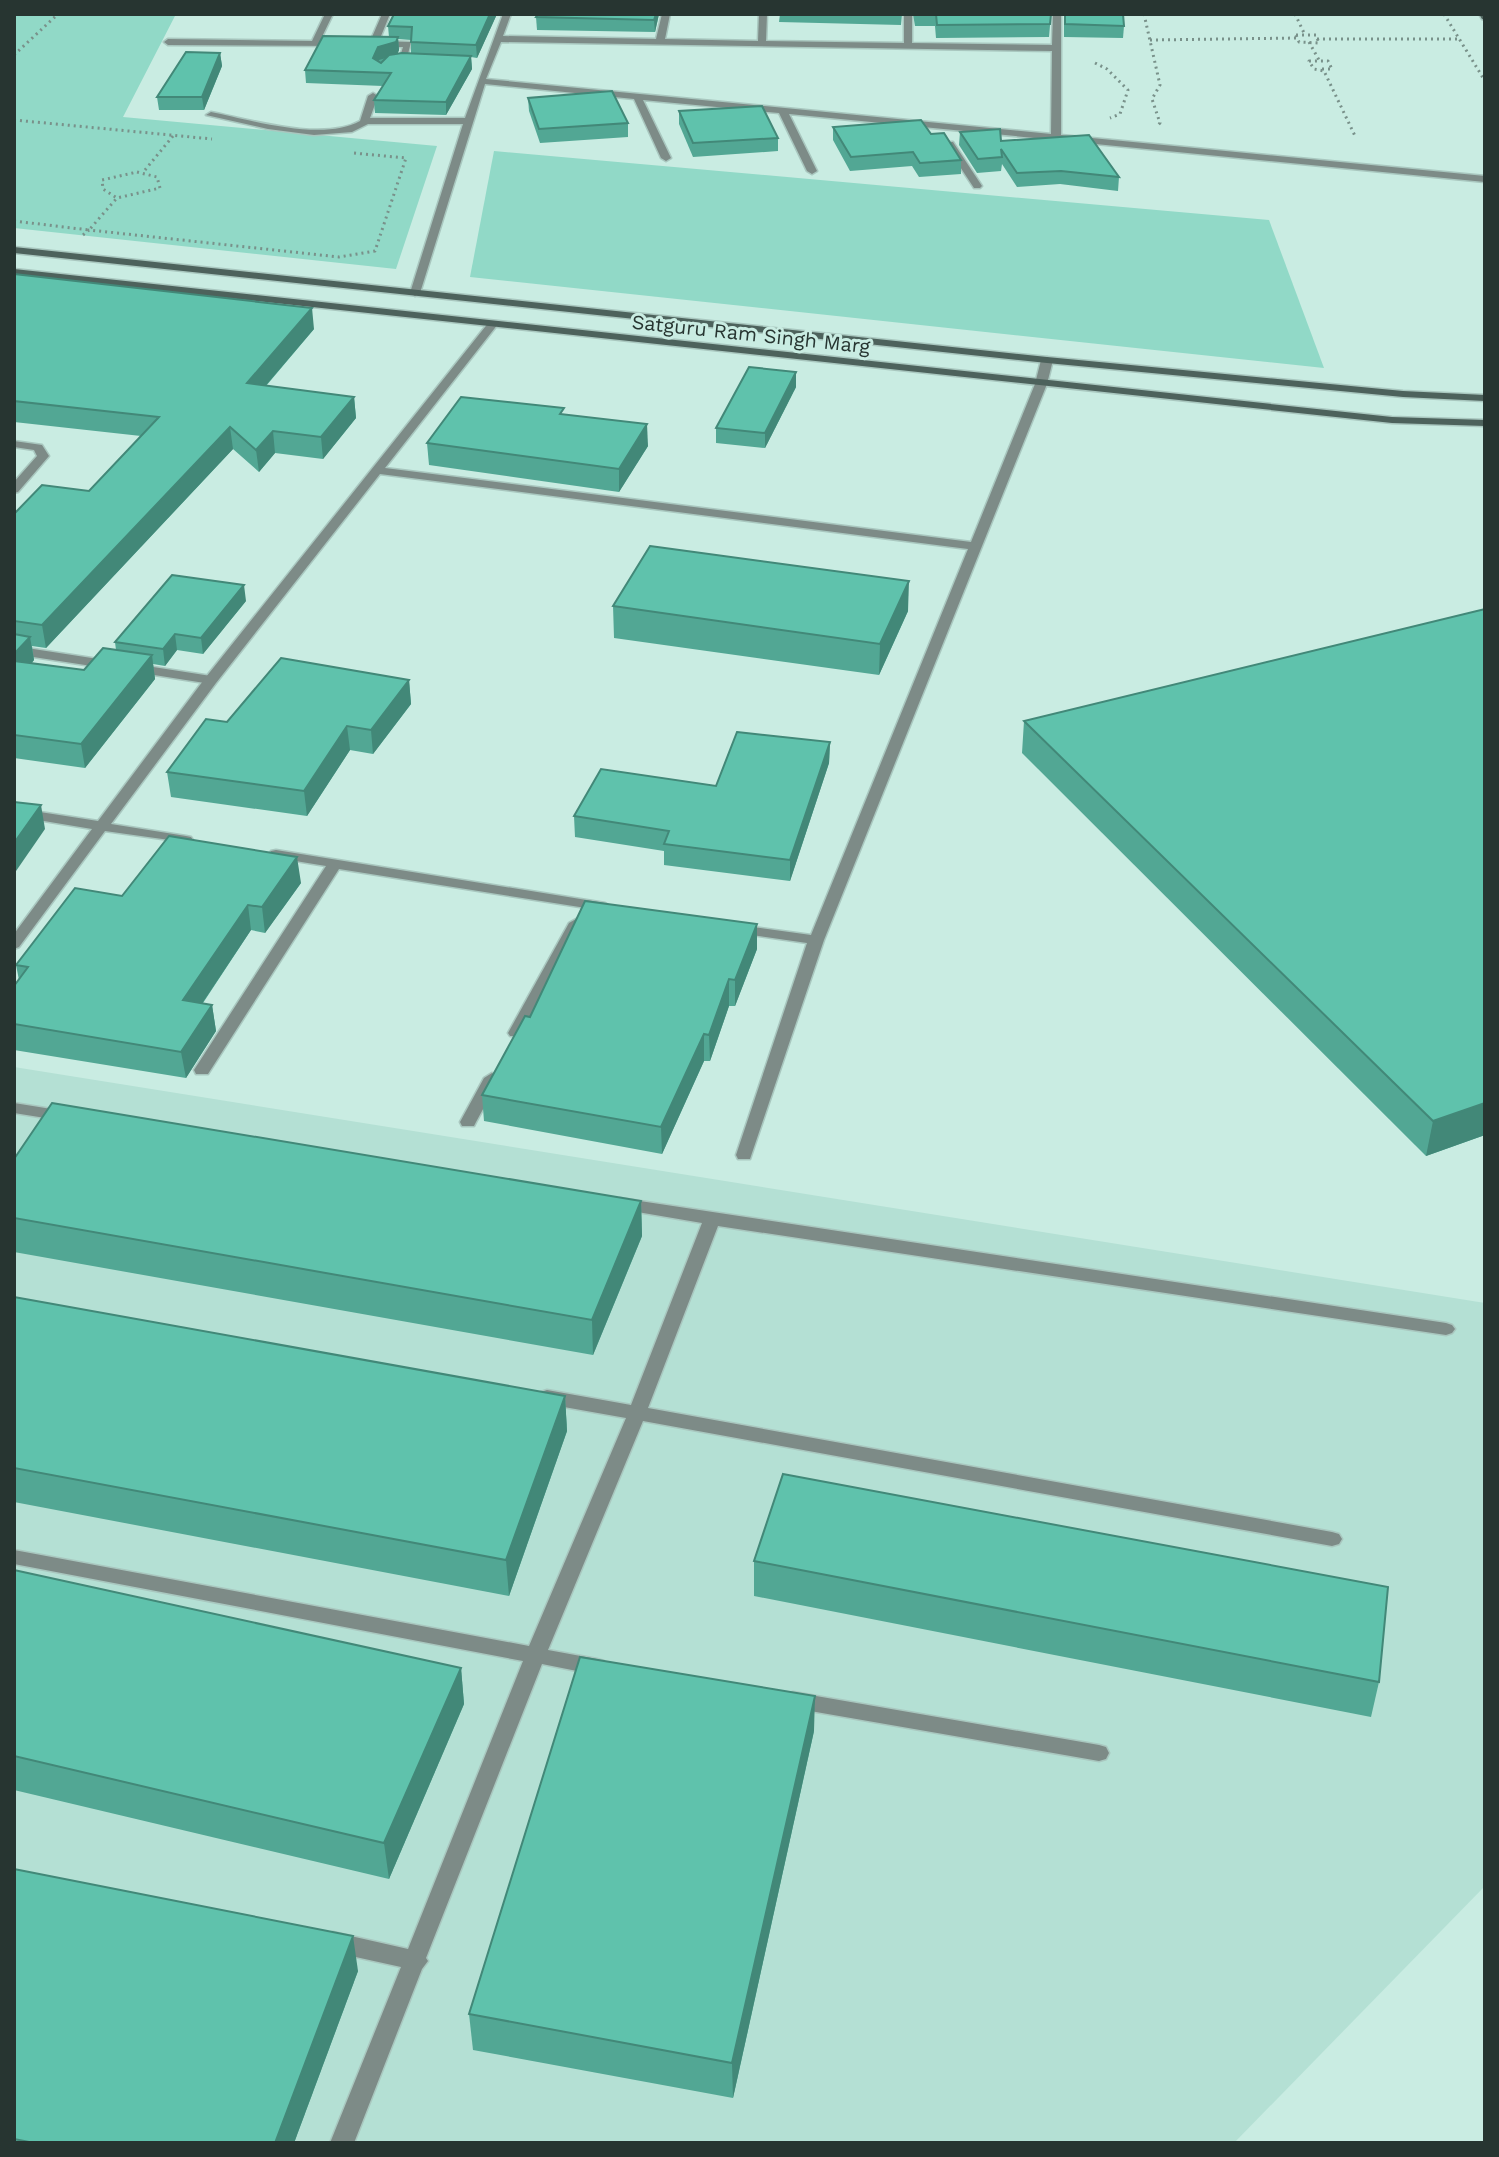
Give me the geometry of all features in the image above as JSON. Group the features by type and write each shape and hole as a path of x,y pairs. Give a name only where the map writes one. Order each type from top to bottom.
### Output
{"main road":[{"name":"Satguru Ram Singh Marg","path":"14,250 1047,360 1403,394 1485,398"},
{"name":"Satguru Ram Singh Marg","path":"14,272 1041,384 1392,420 1485,423"}],"street":[{"path":"315,43 329,14"},
{"path":"373,44 386,14"},
{"path":"415,293 481,81 507,14"},
{"path":"660,42 666,14"},
{"path":"762,43 763,14"},
{"path":"908,14 908,46"},
{"path":"1056,137 1057,14"},
{"path":"497,39 1056,48"},
{"path":"168,42 344,44"},
{"path":"359,44 408,44 398,61 417,61"},
{"path":"473,63 487,64"},
{"path":"481,81 1485,179"},
{"path":"211,115 334,133 355,131 365,121 373,96"},
{"path":"637,96 666,158"},
{"path":"782,110 812,171"},
{"path":"365,121 468,121"},
{"path":"938,125 977,186"},
{"path":"14,944 211,680 493,324"},
{"path":"744,1155 816,940 1041,384 1047,360"},
{"path":"14,444 38,447 43,456 14,489"},
{"path":"377,470 976,546"},
{"path":"14,650 211,680"},
{"path":"14,812 195,842"},
{"path":"257,851 616,909"},
{"path":"202,1070 335,864"},
{"path":"468,1122 586,904"},
{"path":"720,926 816,940"},
{"path":"14,1108 76,1118"},
{"path":"603,1201 1446,1329"},
{"path":"342,2143 417,1961 535,1656 637,1413 712,1219"},
{"path":"528,1393 1332,1539"},
{"path":"14,1557 614,1670"},
{"path":"770,1696 1099,1753"},
{"path":"309,1937 417,1961"}],"path":[{"path":"14,55 58,14"},
{"path":"1144,14 1156,70"},
{"path":"1295,14 1306,35"},
{"path":"1444,14 1485,81"},
{"path":"1296,35 1306,35 1316,35 1319,43 1299,42 1296,35"},
{"path":"1150,40 1298,38"},
{"path":"1317,39 1459,39"},
{"path":"1309,42 1320,61"},
{"path":"1309,61 1328,61 1332,69 1322,69 1314,69 1309,61"},
{"path":"1095,63 1107,69 1128,90 1120,114 1105,120"},
{"path":"1322,69 1356,138"},
{"path":"14,120 220,140"},
{"path":"117,198 103,189 102,180 145,170 173,136"},
{"path":"14,221 339,257 375,251 406,158 344,152"},
{"path":"58,255 89,230 117,198 160,188 157,177 145,170"}],"shaded area":[{"path":"14,14 176,14 123,117 437,146 396,269 14,228"},
{"path":"494,151 1269,220 1324,368 470,277"},
{"path":"14,1067 1485,1303 1485,1886 1234,2143 14,2143"}],"building":[{"path":"394,14 490,14 476,45 411,42 412,27 388,26"},
{"path":"538,14 656,14 654,20 536,17"},
{"path":"936,14 1051,14 1050,24 937,25"},
{"path":"1065,14 1123,14 1124,26 1065,24"},
{"path":"323,36 398,37 396,42 378,47 373,58 381,63 389,55 402,53 471,56 446,102 374,100 391,73 305,70"},
{"path":"186,52 220,53 202,97 157,97"},
{"path":"612,91 628,123 539,129 528,98"},
{"path":"762,106 778,138 693,143 679,111"},
{"path":"921,120 931,134 944,133 961,160 920,163 913,152 851,157 833,127"},
{"path":"1000,129 1001,141 1089,135 1119,177 1061,171 1017,173 1001,149 1002,157 978,159 960,132"},
{"path":"14,274 312,308 247,383 354,397 321,437 273,431 256,450 230,427 42,625 14,621 14,514 42,485 89,491 159,417 14,401"},
{"path":"749,367 796,372 765,433 716,428"},
{"path":"461,397 564,408 560,414 647,424 619,469 427,443"},
{"path":"650,546 909,581 880,644 613,606"},
{"path":"172,575 244,585 201,638 175,634 163,649 115,642"},
{"path":"1485,609 1485,1103 1433,1121 1024,721"},
{"path":"14,634 30,637 14,654"},
{"path":"103,648 152,655 81,744 14,735 14,661 84,670"},
{"path":"281,658 409,680 371,730 347,726 304,791 167,772 206,719 227,722"},
{"path":"737,732 830,742 790,860 664,844 669,831 574,816 601,769 716,786"},
{"path":"14,802 41,805 14,843"},
{"path":"169,836 297,857 262,907 248,905 183,1000 212,1005 181,1052 14,1024 14,986 28,967 16,965 75,888 122,896"},
{"path":"585,901 757,924 735,980 729,979 709,1035 704,1034 661,1127 482,1095 525,1016 530,1017"},
{"path":"52,1103 641,1201 592,1320 14,1218 14,1159"},
{"path":"14,1297 565,1396 506,1560 14,1468"},
{"path":"783,1474 1388,1587 1379,1682 754,1561"},
{"path":"14,1570 461,1668 384,1843 14,1756"},
{"path":"580,1657 815,1696 732,2063 469,2014"},
{"path":"14,1869 353,1936 275,2143 34,2143 14,2139"}]}
